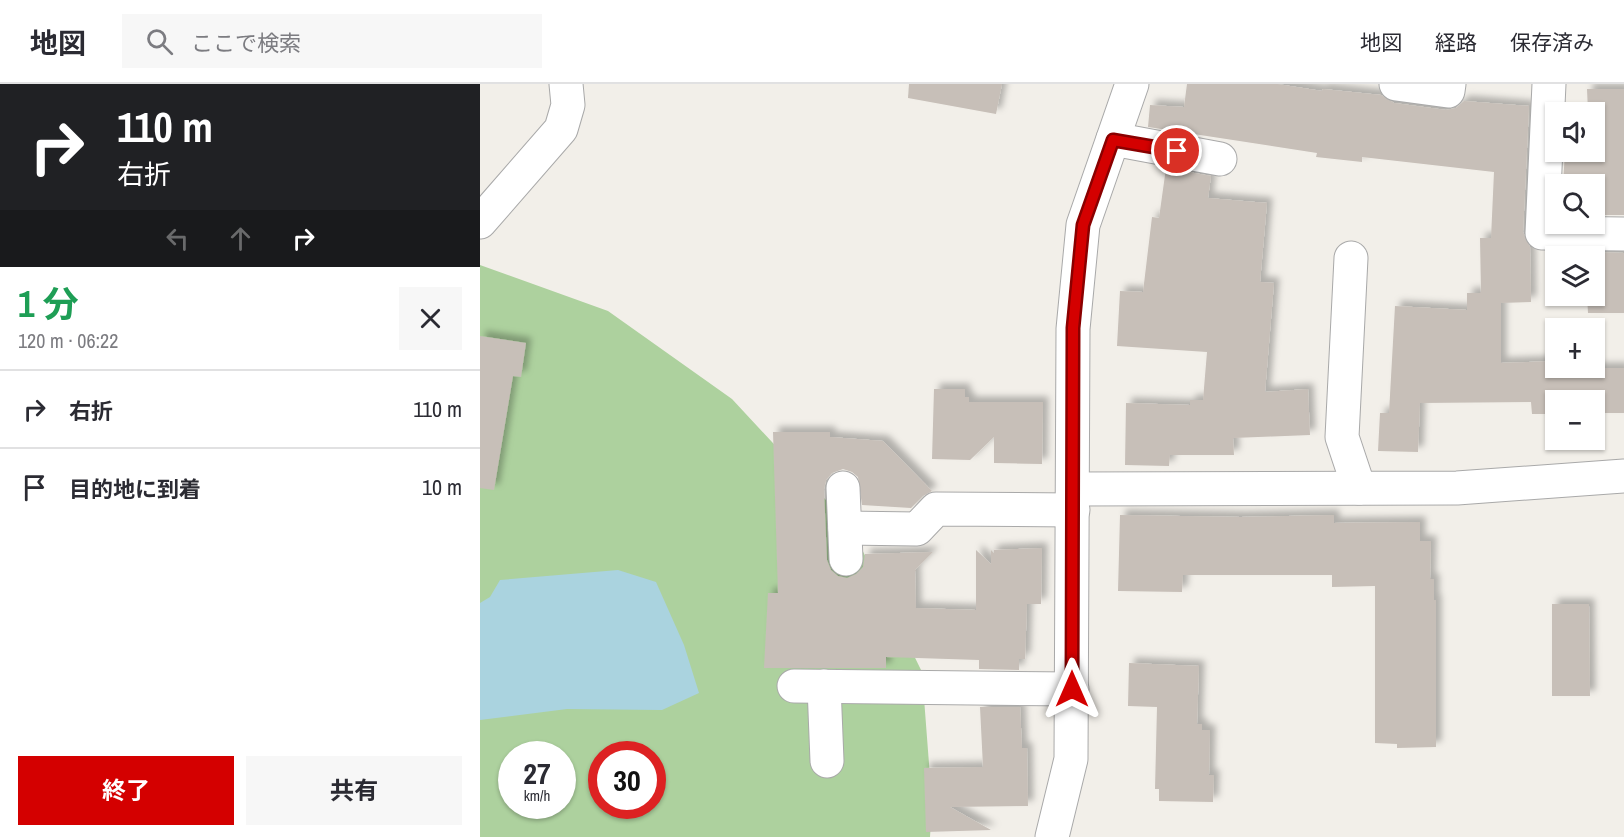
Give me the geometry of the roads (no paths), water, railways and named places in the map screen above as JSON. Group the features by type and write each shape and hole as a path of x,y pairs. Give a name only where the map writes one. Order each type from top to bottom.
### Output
{"street":[{"path":"480,222 561,129 568,105 566,84"},
{"path":"1052,837 1071,759 1073,328 1083,225 1132,84"},
{"path":"1396,84 1448,91 1449,84"},
{"path":"1549,84 1542,233 1624,234"},
{"path":"1113,140 1220,159"},
{"path":"1351,258 1342,437 1359,488"},
{"path":"843,488 846,544 917,529 936,509 1073,499 1359,488 1457,488 1624,476"},
{"path":"826,761 809,686 1072,689"}],"water":[{"path":"618,570 656,582 684,645 699,693 662,710 567,709 480,720 480,603 490,597 500,580"}]}
